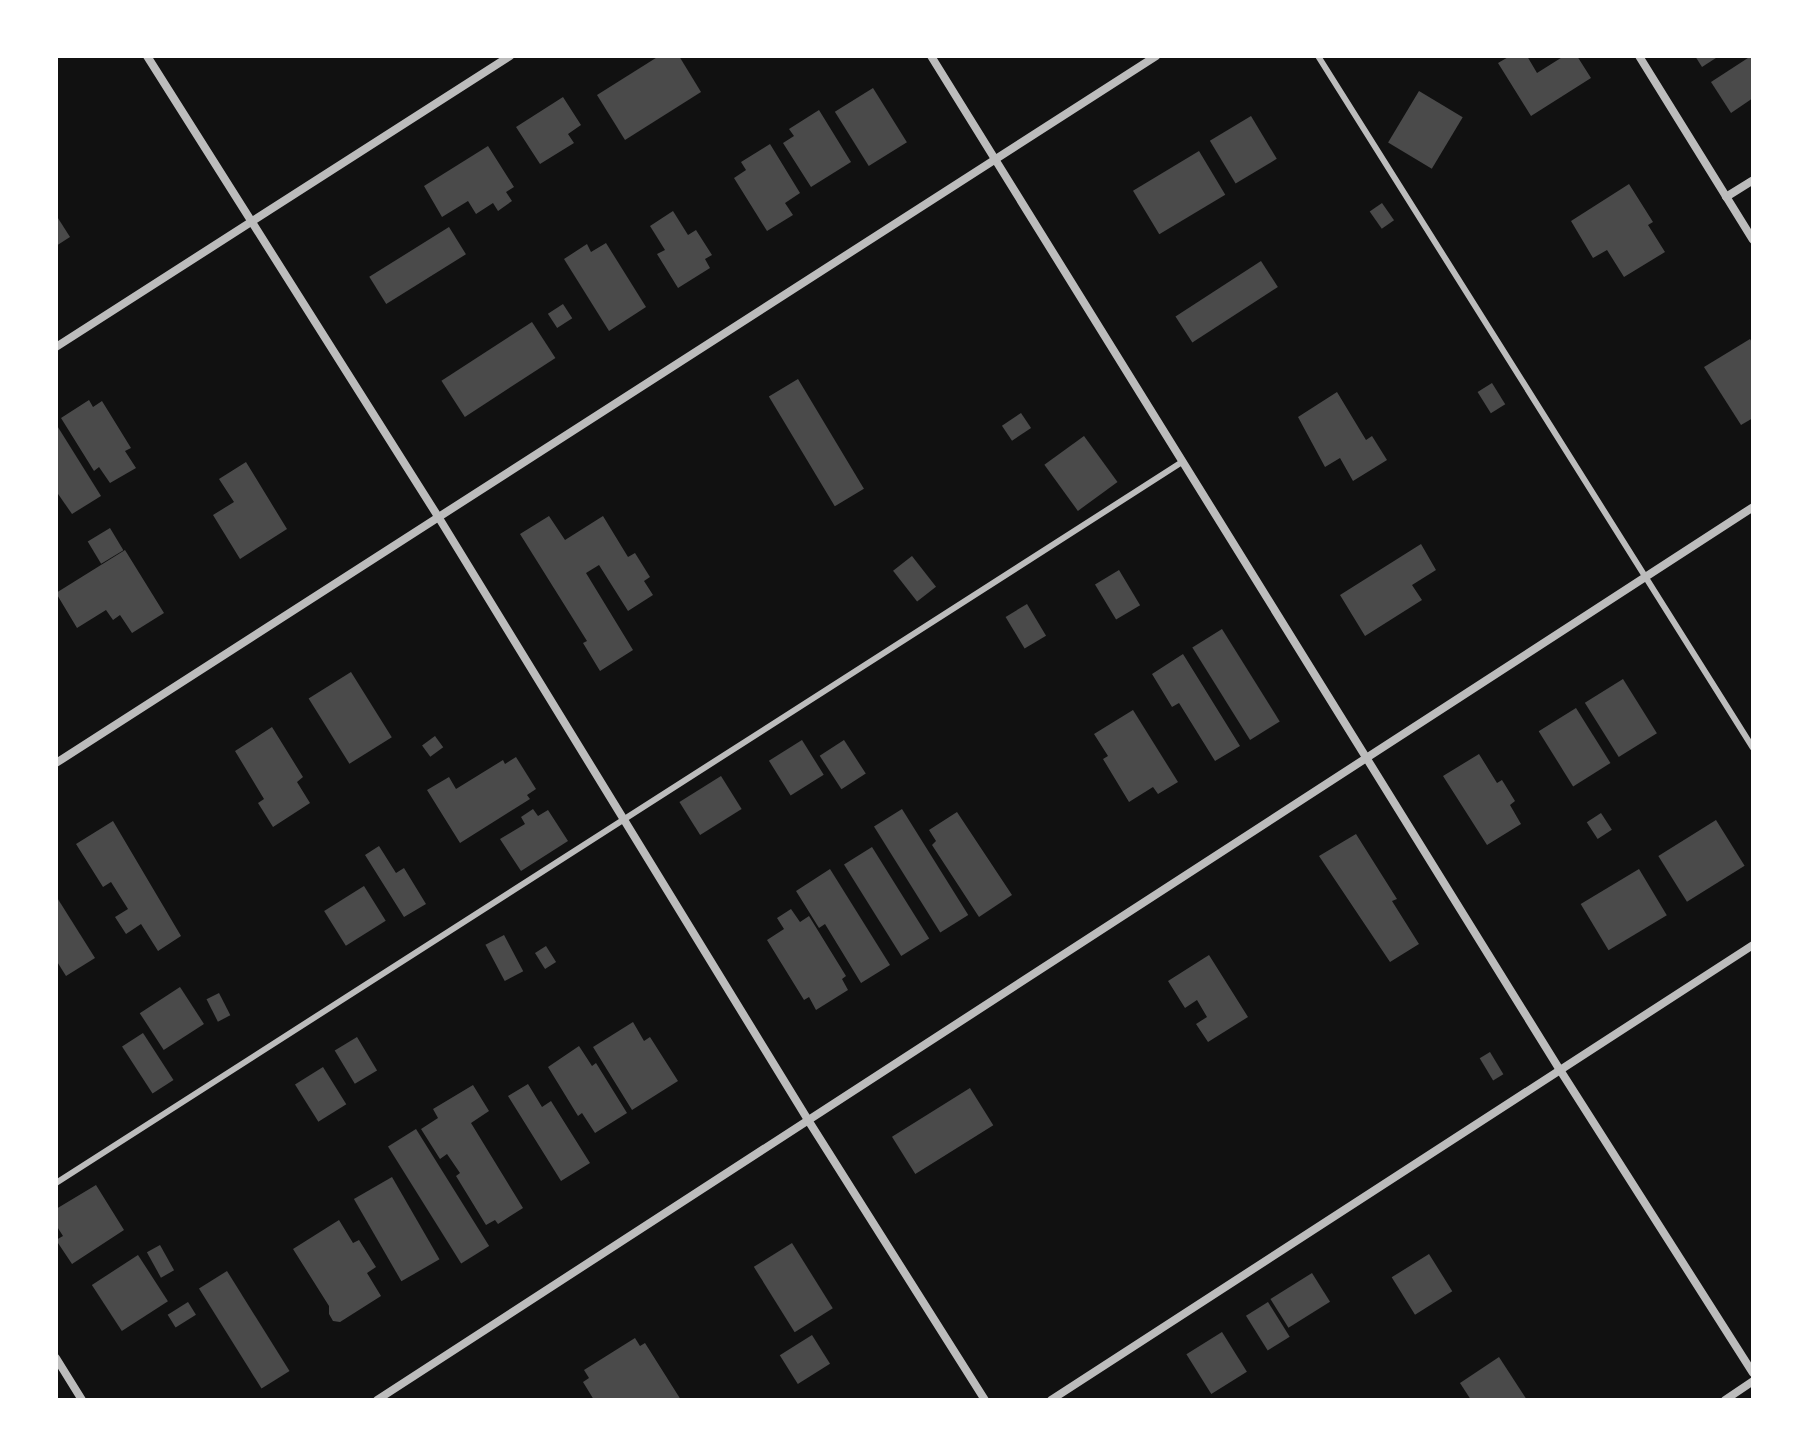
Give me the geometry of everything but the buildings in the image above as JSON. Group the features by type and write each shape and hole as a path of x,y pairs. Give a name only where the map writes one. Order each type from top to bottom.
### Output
{"street":[{"path":"147,56 439,518 808,1120 985,1400"},
{"path":"56,347 510,56"},
{"path":"931,56 1365,758 1753,1373"},
{"path":"56,763 996,162 1156,56"},
{"path":"1639,56 1753,240"},
{"path":"1726,197 1753,180"},
{"path":"377,1400 1753,507"},
{"path":"1051,1400 1753,945"},
{"path":"56,1358 82,1400"},
{"path":"1725,1400 1753,1381"}],"lane":[{"path":"1318,56 1753,748"},
{"path":"56,1183 1182,462"}]}
